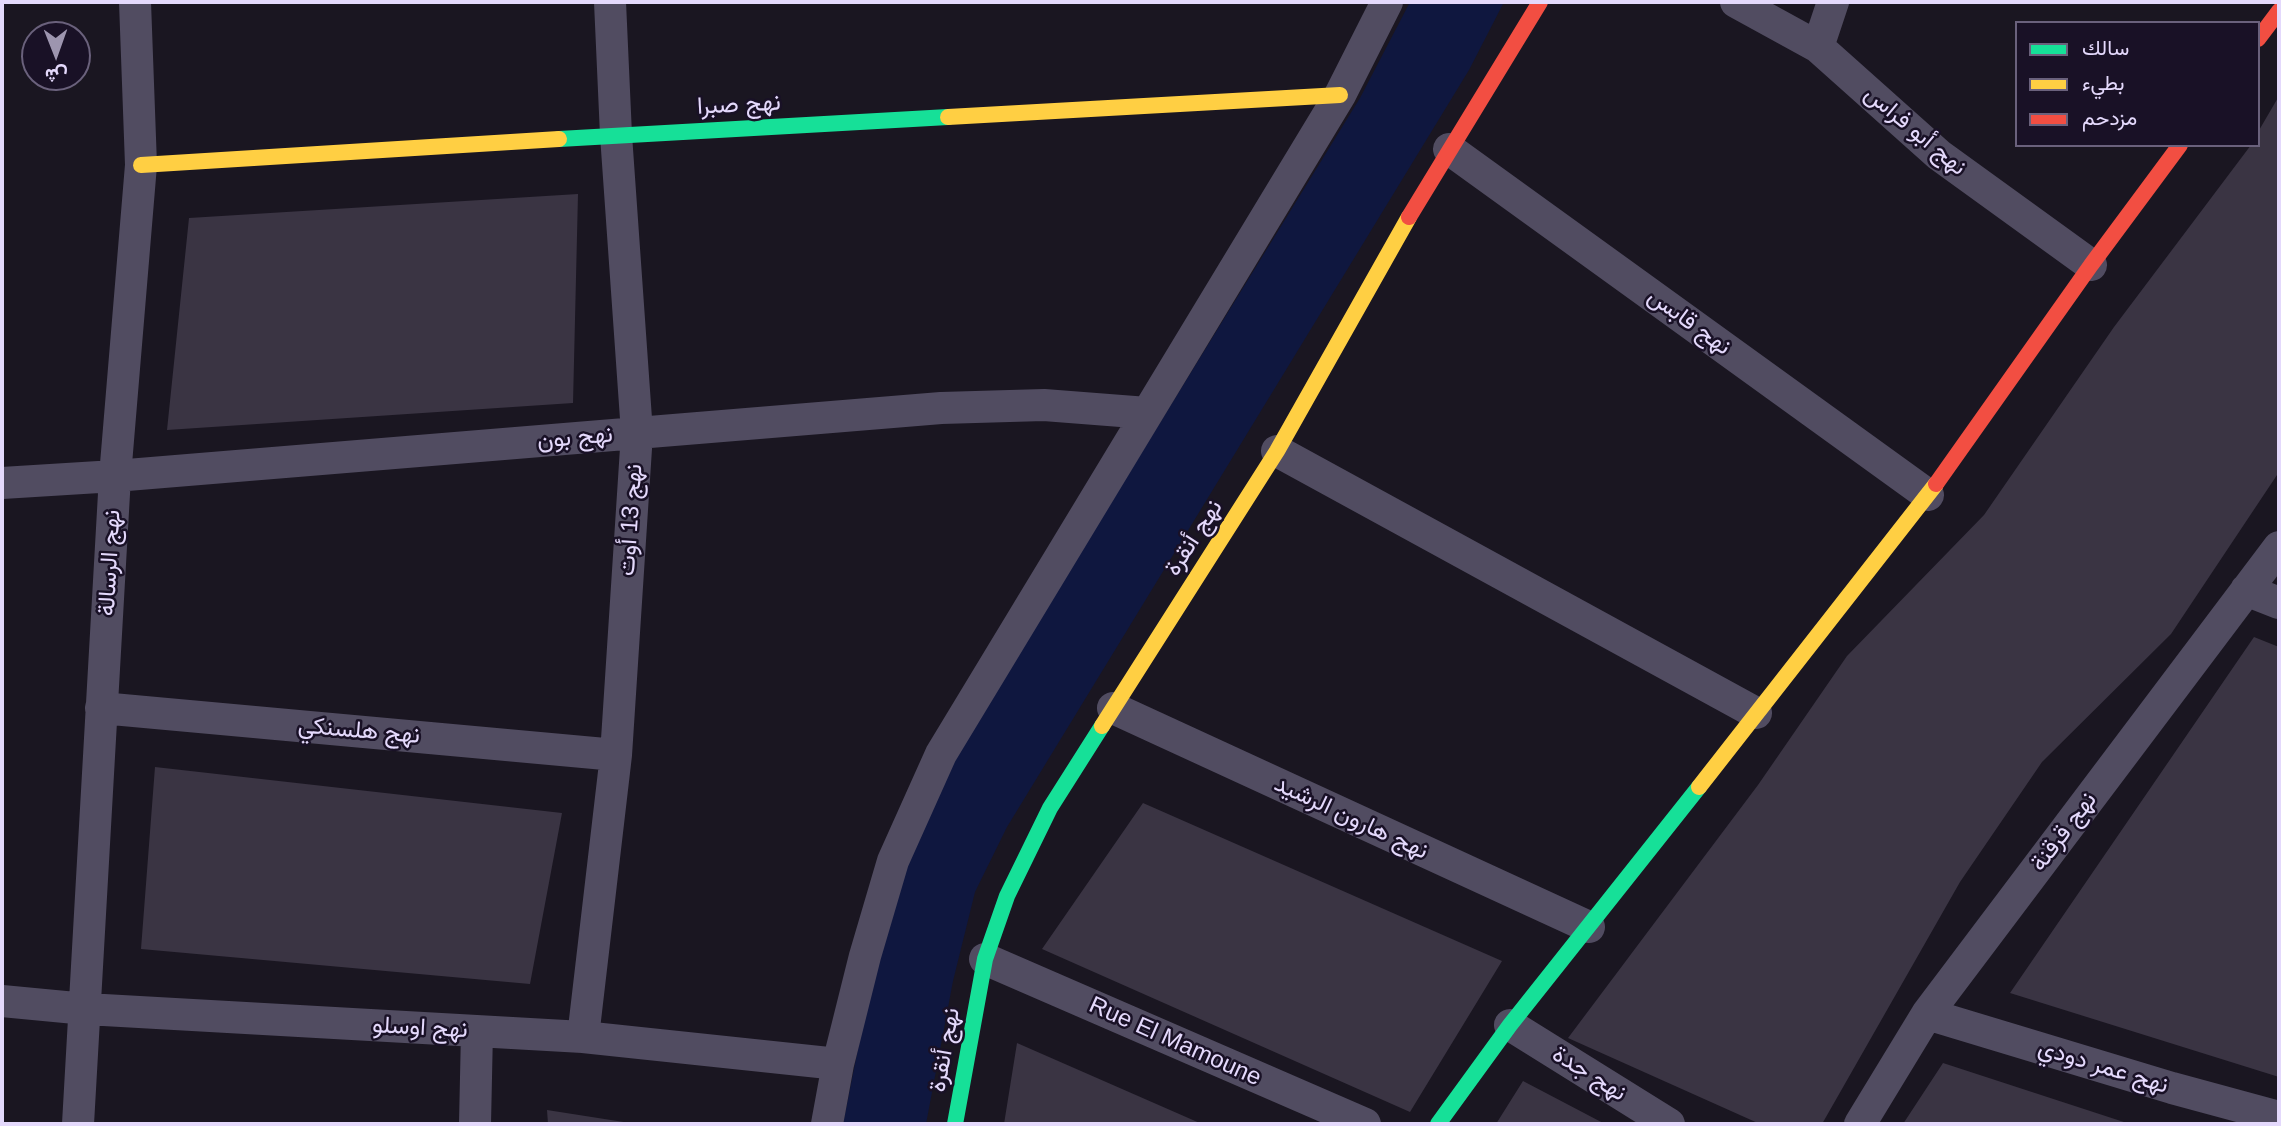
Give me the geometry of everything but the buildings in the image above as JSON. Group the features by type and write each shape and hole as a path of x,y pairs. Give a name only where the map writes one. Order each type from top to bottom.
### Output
{"street":[{"name":"نهج الرسالة","path":"78,1124 115,476 141,165 135,2"},
{"name":"نهج 13 أوت","path":"583,1037 616,755 637,433 616,135 610,2"},
{"path":"827,1124 838,1064 865,956 893,861 941,754 1340,95 1387,2"},
{"name":"نهج أنقرة","path":"954,1124 985,959 1007,896 1050,808 1277,451 1386,254 1540,2"},
{"name":"نهج أبو فراس","path":"1736,2 1818,47 1940,155 2091,265"},
{"path":"1818,47 1833,2"},
{"path":"2260,36 2279,11"},
{"name":"نهج صبرا","path":"141,165 616,135 1340,95"},
{"path":"1438,1124 1510,1024 1928,495 2179,147"},
{"name":"نهج قابس","path":"1449,149 1928,495"},
{"name":"نهج بون","path":"2,483 942,408 1044,405 1147,413"},
{"path":"1277,451 1756,713"},
{"name":"نهج قرقنة","path":"1860,1124 1927,1014 2279,547"},
{"path":"2246,590 2279,603"},
{"name":"نهج هلسنكي","path":"101,708 616,755"},
{"name":"نهج هارون الرشيد","path":"1112,708 1589,927"},
{"name":"Rue El Mamoune","path":"985,959 1365,1124"},
{"name":"نهج اوسلو","path":"2,1001 86,1009 583,1037 838,1064"},
{"name":"نهج عمر دودي","path":"1927,1014 2172,1088 2279,1117"},
{"name":"نهج جدة","path":"1510,1024 1669,1124"},
{"path":"475,1124 477,1031"}],"water":[{"path":"1410,2 1504,2 1469,70 1007,827 975,892 953,981 926,1124 843,1124 874,968 928,799 1360,98"}],"traffic: fast":[{"path":"559,139 948,117"},
{"path":"955,1124 985,959 1007,896 1050,808 1102,726"},
{"path":"1438,1124 1510,1025 1699,787"}],"traffic: slow":[{"path":"948,117 1340,95"},
{"path":"141,165 559,139"},
{"path":"1102,726 1277,451 1409,217"},
{"path":"1699,787 1936,484"}],"traffic: jam":[{"path":"1409,217 1540,2"},
{"path":"2260,36 2279,11"},
{"path":"1936,484 2091,265 2179,147"}]}
